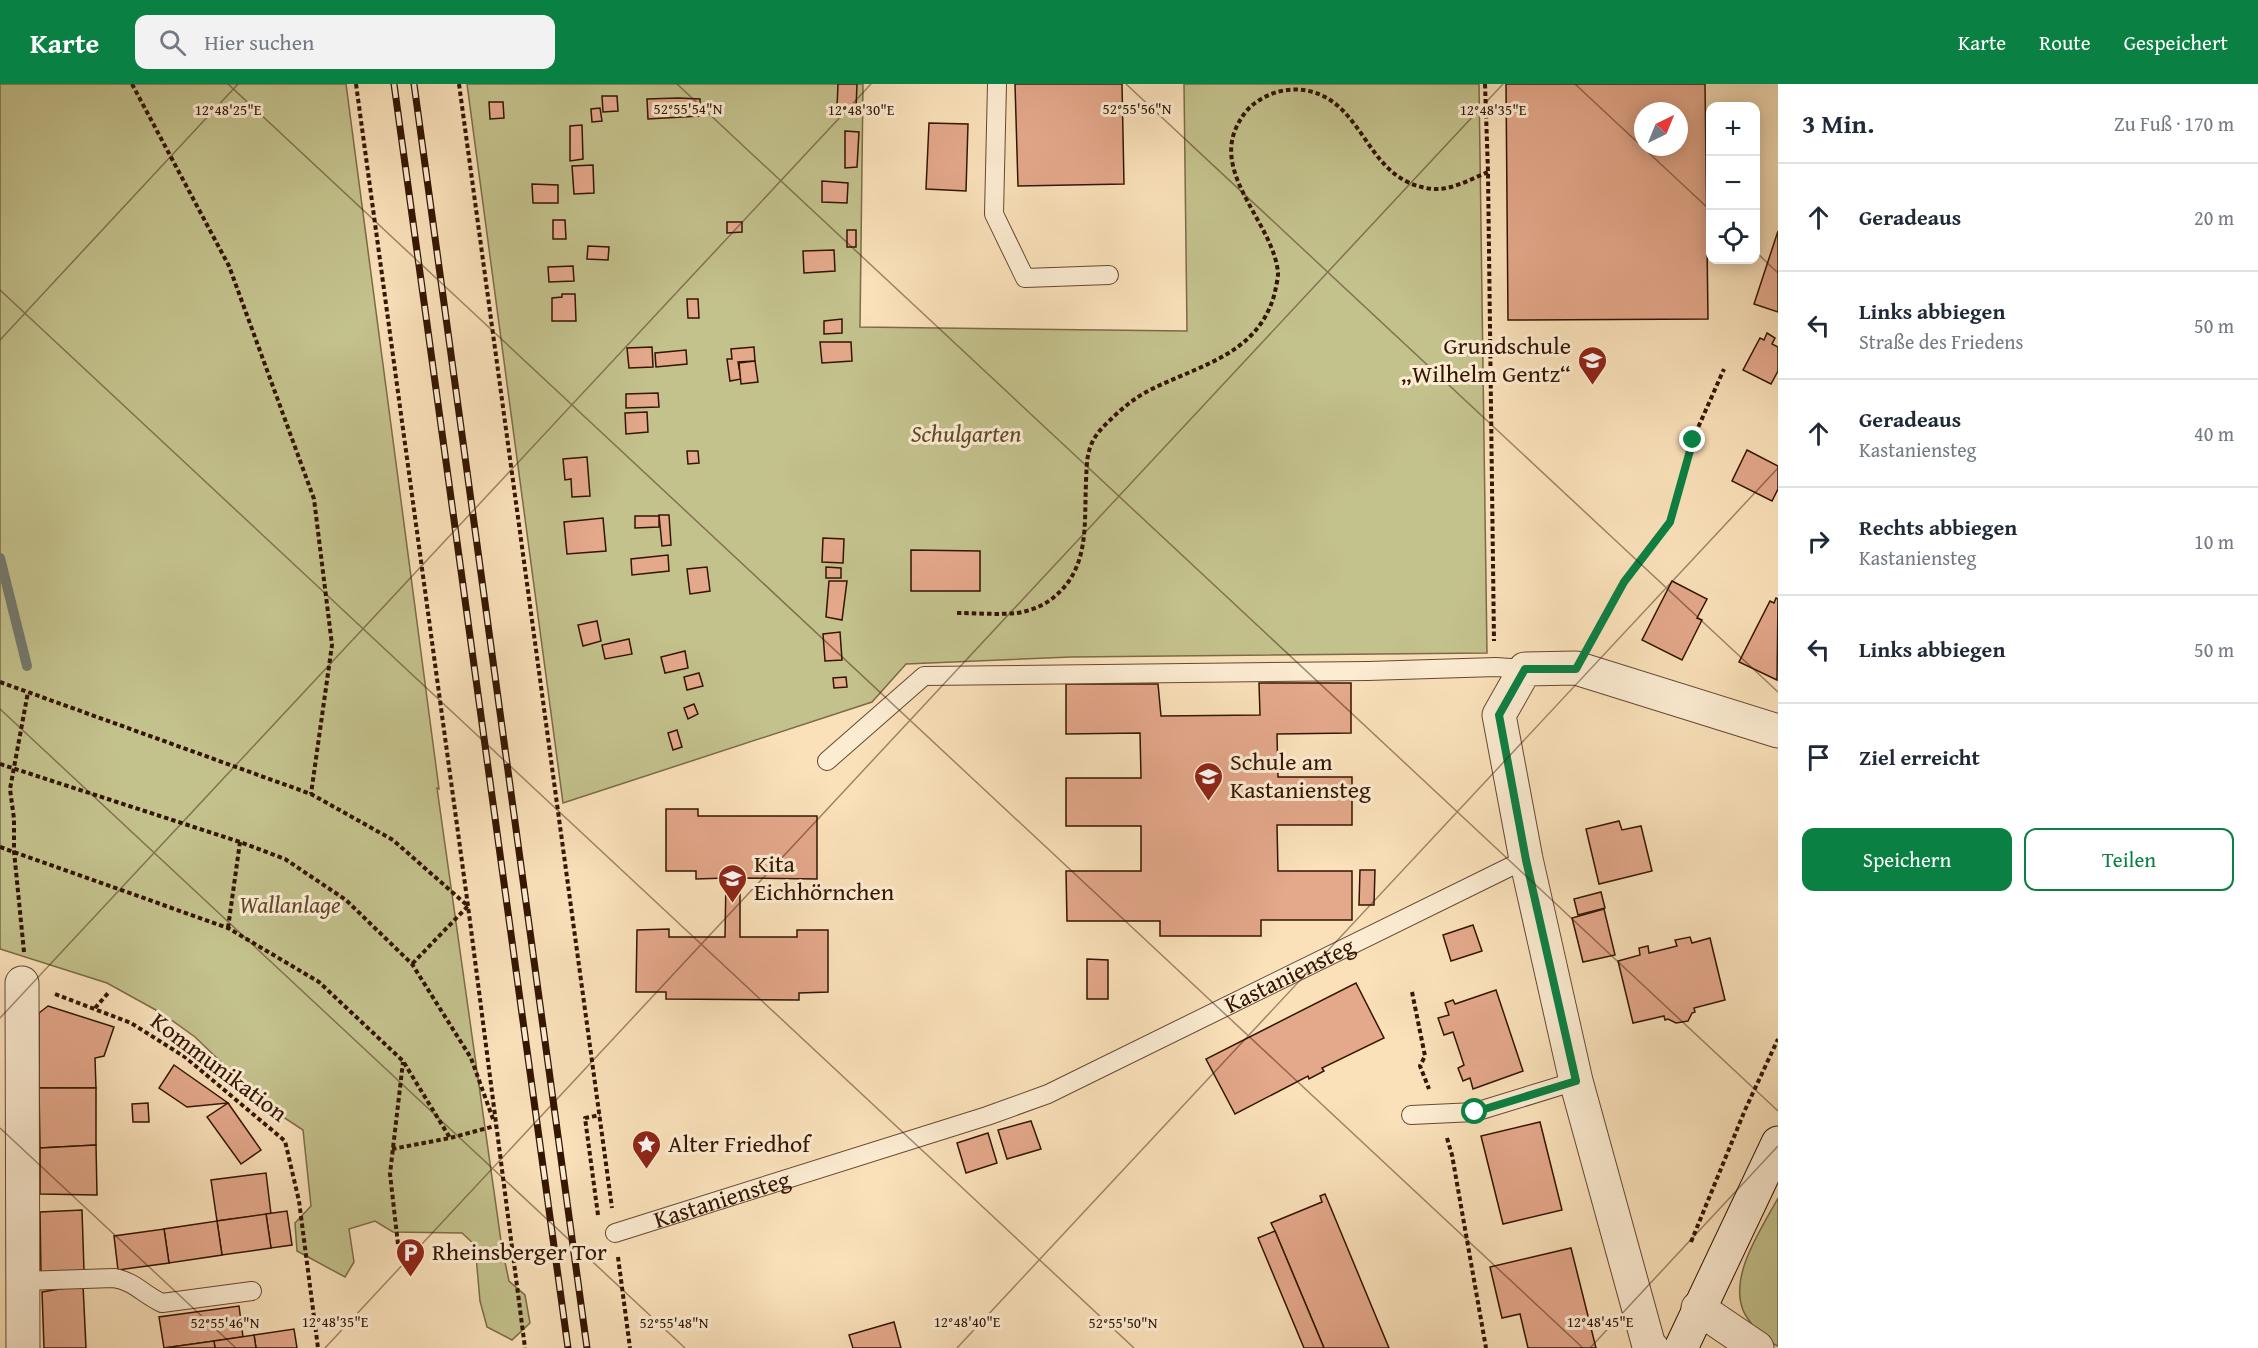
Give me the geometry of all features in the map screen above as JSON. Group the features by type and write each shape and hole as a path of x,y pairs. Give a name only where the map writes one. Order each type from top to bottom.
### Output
{"street":[{"path":"1652,1348 1648,1346 1576,1081 1526,860 1499,715 1511,668 1576,669 1778,731"},
{"path":"22,983 23,1348"},
{"path":"1681,1348 1778,1143"},
{"path":"1698,1308 1757,1348"}],"lane":[{"path":"997,84 994,214 1025,278 1109,275"},
{"path":"828,761 924,676 1511,668"},
{"name":"Kastaniensteg","path":"615,1233 976,1120 1048,1094 1526,860"},
{"path":"1411,1115 1475,1112 1576,1081"},
{"path":"23,1281 114,1278 126,1280 152,1299 162,1303 252,1291"}],"path":[{"path":"132,84 229,266 314,499 332,645 311,794"},
{"path":"356,84 468,906 525,1348"},
{"path":"459,84 630,1348"},
{"path":"1485,84 1511,668"},
{"path":"957,613 1017,613 1043,606 1065,589 1079,565 1084,540 1090,444 1101,429 1129,402 1148,391 1223,358 1240,347 1265,314 1274,295 1278,274 1276,263 1273,252 1240,184 1230,151 1233,134 1241,117 1255,102 1273,92 1291,88 1311,92 1332,101 1381,161 1399,178 1426,189 1448,188 1488,172"},
{"path":"1576,669 1624,582 1670,522 1693,440 1724,369"},
{"path":"0,682 311,794 393,840 468,906"},
{"path":"22,983 24,953 10,789 26,716 28,692"},
{"path":"0,764 240,842 285,859 346,900 412,964 471,1058 495,1126"},
{"path":"228,928 240,842"},
{"path":"0,847 228,928 319,982 403,1061 450,1138"},
{"path":"412,964 468,906"},
{"name":"Kommunikation","path":"22,983 131,1023 185,1057 285,1140 299,1201 318,1348"},
{"path":"95,1008 109,992"},
{"path":"1412,992 1425,1056 1420,1066 1452,1155 1485,1348"},
{"path":"1688,1249 1745,1110 1778,1038"},
{"path":"398,1244 390,1174 403,1061"},
{"path":"599,1222 585,1118 600,1115"},
{"path":"392,1149 450,1138 495,1126"}],"green space":[{"name":"Wallanlage","path":"0,84 346,84 439,789 437,788 502,1248 509,1281 525,1295 530,1323 512,1340 487,1327 480,1301 475,1245 462,1233 393,1232 375,1221 349,1229 354,1262 345,1277 297,1251 295,1223 311,1206 303,1130 268,1107 195,1037 163,1014 107,983 0,949"},
{"name":"Schulgarten","path":"467,84 863,84 860,327 1187,331 1184,84 1479,84 1487,653 1071,657 906,664 872,702 563,803"},
{"path":"1778,1198 1778,1346 1753,1326 1744,1312 1740,1296 1740,1282 1749,1252"}],"building":[{"path":"838,84 857,84 856,108 837,108"},
{"path":"1015,84 1122,84 1124,184 1018,186"},
{"name":"Grundschule „Wilhelm Gentz“","path":"1506,84 1705,84 1708,319 1508,320"},
{"path":"602,96 617,96 618,111 603,112"},
{"path":"647,99 700,99 700,116 648,119"},
{"path":"489,102 503,102 504,118 490,119"},
{"path":"600,108 602,121 592,122 591,109"},
{"path":"929,123 968,124 966,191 926,189"},
{"path":"582,125 583,159 570,161 570,126"},
{"path":"845,131 859,132 857,167 845,168"},
{"path":"593,165 594,193 574,194 572,166"},
{"path":"822,181 848,183 847,203 822,202"},
{"path":"532,184 558,185 558,203 533,203"},
{"path":"553,220 565,220 566,239 553,239"},
{"path":"727,222 742,222 742,232 727,233"},
{"path":"847,230 856,230 856,247 847,247"},
{"path":"1778,231 1778,312 1754,304"},
{"path":"588,246 609,247 608,260 587,259"},
{"path":"834,250 835,271 804,273 803,251"},
{"path":"573,266 574,281 549,282 548,267"},
{"path":"562,294 575,294 576,321 552,321 552,298 562,297"},
{"path":"687,299 698,299 699,318 688,318"},
{"path":"842,319 842,333 824,334 824,321"},
{"path":"1767,333 1775,338 1772,344 1778,347 1778,371 1771,384 1743,370 1760,338 1764,340"},
{"path":"820,342 851,342 852,361 822,363"},
{"path":"652,347 653,367 629,368 627,348"},
{"path":"754,347 755,361 738,362 741,379 730,381 727,359 732,359 731,349"},
{"path":"686,350 687,364 656,367 655,353"},
{"path":"755,361 758,382 741,384 739,363"},
{"path":"658,393 659,407 626,408 626,394"},
{"path":"647,412 648,432 626,434 625,413"},
{"path":"1747,450 1778,466 1778,489 1772,501 1732,481"},
{"path":"687,451 698,451 699,463 688,464"},
{"path":"587,457 590,496 572,497 571,479 565,480 563,459"},
{"path":"659,515 669,515 671,545 662,546"},
{"path":"635,516 659,516 659,527 635,528"},
{"path":"603,518 606,551 567,554 564,522"},
{"path":"823,538 844,539 843,563 822,562"},
{"path":"911,550 980,551 980,591 911,591"},
{"path":"668,555 669,571 632,575 631,559"},
{"path":"707,567 710,591 690,594 687,569"},
{"path":"826,567 841,568 841,578 826,578"},
{"path":"829,581 847,581 842,620 826,617"},
{"path":"1672,581 1707,599 1697,618 1702,620 1682,660 1642,640"},
{"path":"1776,598 1778,599 1777,680 1739,662 1770,601 1774,603"},
{"path":"597,621 601,641 583,646 578,625"},
{"path":"840,632 842,660 825,661 823,634"},
{"path":"629,639 632,654 605,659 602,645"},
{"path":"685,651 688,668 665,673 661,657"},
{"path":"699,673 703,686 687,690 684,677"},
{"path":"846,677 847,687 834,688 833,678"},
{"name":"Schule am Kastaniensteg","path":"1259,683 1351,683 1351,733 1277,734 1278,777 1352,777 1352,825 1277,825 1278,871 1352,871 1352,920 1261,920 1261,936 1160,936 1160,921 1067,921 1066,871 1141,871 1141,826 1066,826 1066,778 1141,778 1140,733 1066,734 1066,684 1158,684 1161,716 1260,715"},
{"path":"694,704 698,714 688,719 684,708"},
{"path":"677,730 682,747 673,750 668,733"},
{"name":"Kita Eichhörnchen","path":"666,809 698,809 698,816 817,816 817,879 740,878 740,937 797,937 797,930 828,930 828,992 799,993 799,1000 666,999 666,992 636,992 637,930 669,929 669,937 725,937 726,878 696,879 696,871 666,871"},
{"path":"1619,821 1622,830 1641,826 1652,871 1599,884 1586,829"},
{"path":"1360,870 1375,870 1374,905 1359,905"},
{"path":"1601,892 1605,908 1578,915 1574,899"},
{"path":"1604,909 1615,955 1583,962 1572,918"},
{"path":"1473,925 1482,951 1451,961 1443,935"},
{"path":"1690,937 1692,943 1710,938 1725,1000 1694,1008 1695,1012 1688,1021 1676,1023 1665,1020 1664,1016 1633,1023 1618,961 1640,955 1639,948 1648,946 1649,953 1677,946 1675,940"},
{"path":"1087,959 1108,960 1108,999 1087,999"},
{"path":"1356,983 1384,1038 1322,1068 1324,1071 1309,1079 1308,1076 1235,1114 1206,1059"},
{"path":"1496,990 1523,1071 1473,1089 1470,1078 1463,1081 1458,1068 1464,1065 1453,1032 1444,1035 1438,1018 1449,1015 1445,1003 1453,1000 1455,1004"},
{"path":"48,1006 114,1027 104,1056 95,1058 96,1088 39,1088 39,1013"},
{"path":"174,1065 228,1103 187,1107 159,1088"},
{"path":"39,1088 96,1088 96,1145 40,1148"},
{"path":"148,1103 149,1122 133,1122 132,1104"},
{"path":"228,1103 261,1150 241,1164 207,1117"},
{"path":"1031,1121 1041,1149 1007,1159 998,1130"},
{"path":"1540,1122 1562,1210 1503,1224 1481,1136"},
{"path":"988,1133 997,1163 966,1173 957,1143"},
{"path":"96,1145 97,1195 40,1194 40,1148"},
{"path":"266,1173 271,1214 217,1221 211,1180"},
{"path":"1325,1194 1389,1348 1324,1348 1271,1223 1322,1202 1320,1196"},
{"path":"82,1210 84,1271 41,1275 40,1212"},
{"path":"287,1211 292,1245 271,1248 266,1214"},
{"path":"266,1214 271,1248 222,1255 217,1221"},
{"path":"217,1221 222,1255 169,1263 164,1229"},
{"path":"164,1229 169,1263 118,1270 114,1236"},
{"path":"1275,1231 1324,1348 1304,1348 1258,1238"},
{"path":"1571,1248 1596,1348 1528,1348 1520,1314 1502,1318 1490,1267"},
{"path":"83,1285 86,1348 44,1348 42,1292"},
{"path":"239,1306 243,1337 164,1348 159,1317"},
{"path":"894,1322 901,1348 853,1348 849,1335"},
{"path":"294,1329 297,1348 256,1348 254,1335"},
{"path":"254,1335 256,1348 215,1348 214,1341"},
{"path":"214,1341 215,1348 164,1348"}],"waterway":[{"path":"0,558 27,666"}],"railway":[{"path":"394,84 568,1348"},
{"path":"414,84 587,1348"}],"place":[{"name":"Grundschule „Wilhelm Gentz“","path":"1592,386"},
{"name":"Schule am Kastaniensteg","path":"1209,802"},
{"name":"Kita Eichhörnchen","path":"733,904"},
{"name":"Alter Friedhof","path":"647,1170"},
{"name":"Rheinsberger Tor","path":"411,1278"}],"route":[{"path":"1475,1112 1576,1081 1526,860 1499,715 1525,669 1576,669 1624,582 1670,522 1693,440"}]}
